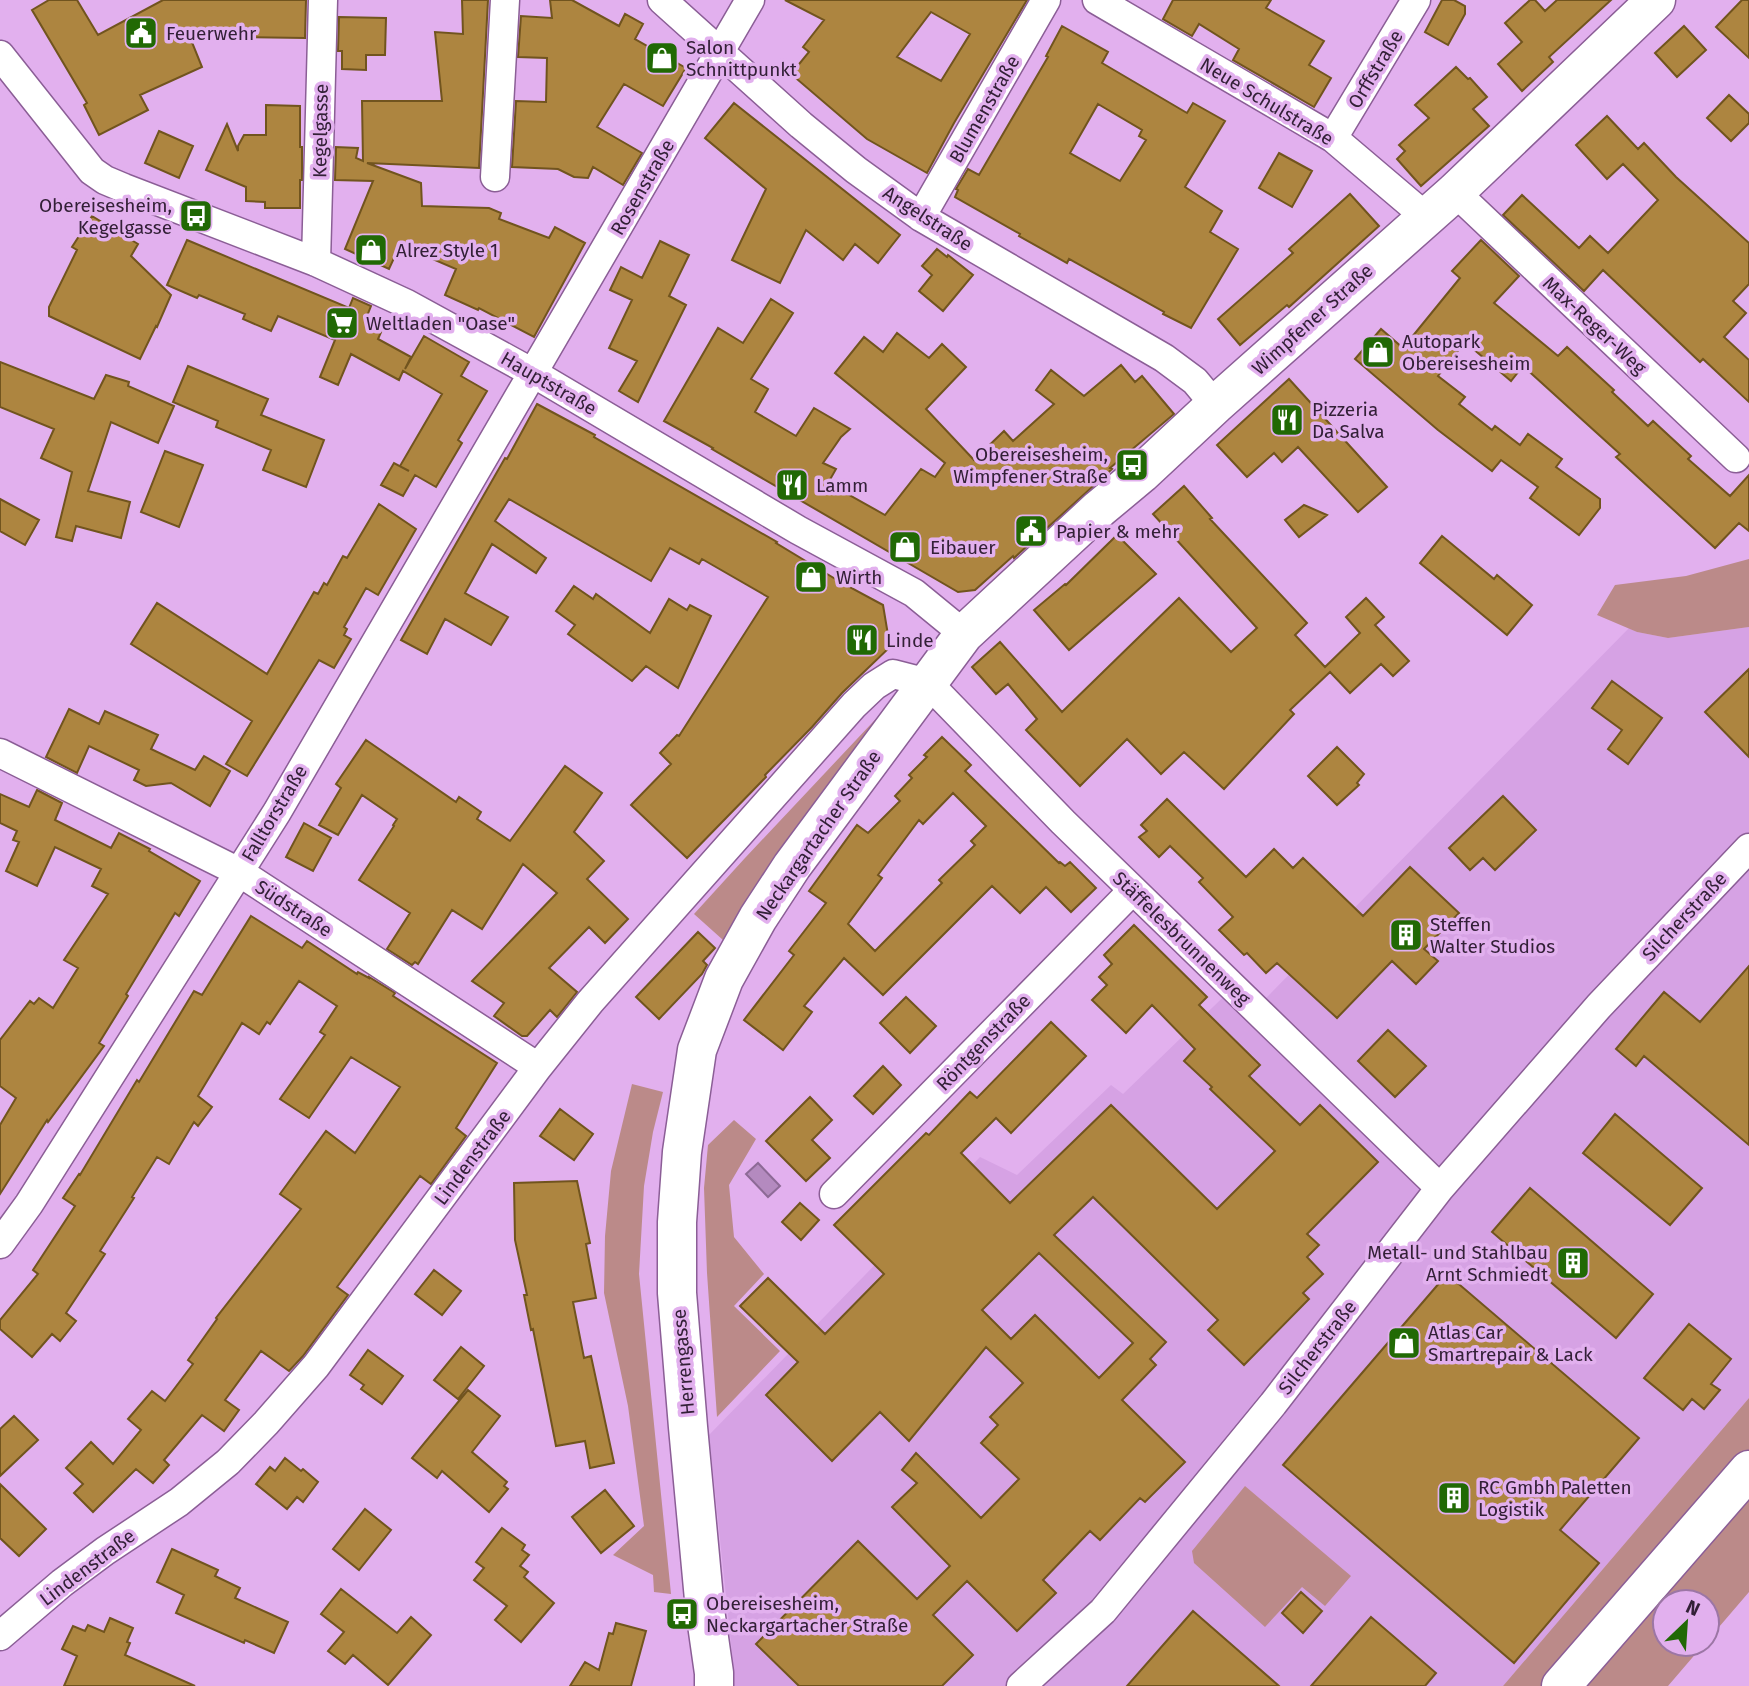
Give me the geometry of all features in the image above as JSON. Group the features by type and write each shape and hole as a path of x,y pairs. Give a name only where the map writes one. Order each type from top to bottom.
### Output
{"street":[{"name":"Kegelgasse","path":"316,262 323,0"},
{"path":"495,177 505,0"},
{"name":"Angelstraße","path":"662,0 801,125 856,170 921,217 1164,358 1195,381 1215,405"},
{"name":"Rosenstraße","path":"533,373 750,0"},
{"name":"Blumenstraße","path":"921,217 1046,0"},
{"name":"Neue Schulstraße","path":"1097,0 1333,138 1426,217"},
{"name":"Orffstraße","path":"1333,138 1416,0"},
{"name":"Wimpfener Straße","path":"964,634 1099,509 1455,192 1656,0"},
{"name":"Hauptstraße","path":"0,55 92,171 105,180 316,262 407,304 533,373 798,530 914,593 964,634"},
{"name":"Max-Reger-Weg","path":"1455,192 1736,458"},
{"name":"Falltorstraße","path":"0,1244 29,1204 276,812 533,373"},
{"name":"Neckargartacher Straße","path":"697,1050 724,979 758,918 792,866 964,634"},
{"name":"Lindenstraße","path":"0,1636 62,1583 179,1502 228,1462 266,1423 316,1366 538,1067 590,1002 854,705 874,686 893,674 928,683"},
{"name":"Stäffelesbrunnenweg","path":"928,683 1063,822 1440,1188"},
{"name":"Südstraße","path":"0,753 239,872 538,1067"},
{"name":"Silcherstraße","path":"1021,1686 1102,1611 1273,1404 1440,1188 1599,1006 1749,848"},
{"name":"Röntgenstraße","path":"834,1194 1133,890"},
{"name":"Herrengasse","path":"697,1050 682,1152 677,1222 677,1293 705,1610 716,1682"},
{"path":"1561,1686 1749,1470"}],"shaded area":[{"path":"1749,559 1749,627 1668,638 1637,632 1597,615 1615,585 1686,576"},
{"path":"1749,627 1749,1398 1503,1686 725,1686 734,1672 709,1435 980,1157 1017,1175 1111,1085 1123,1094 1244,977 1266,998 1629,628 1668,638"},
{"path":"888,706 772,868 723,940 694,914"},
{"path":"632,1084 663,1092 644,1186 639,1274 671,1594 654,1592 653,1575 613,1555 644,1526 628,1406 604,1293 605,1236 611,1171"},
{"path":"734,1120 756,1139 729,1185 734,1237 764,1274 734,1306 780,1351 717,1417 704,1188 708,1145"},
{"path":"758,1163 780,1186 768,1197 746,1174"},
{"path":"1749,1398 1749,1592 1721,1625 1721,1588 1651,1588 1651,1658 1692,1658 1668,1686 1503,1686"},
{"path":"1245,1486 1351,1576 1325,1606 1302,1587 1265,1627 1194,1563 1192,1551"}],"building":[{"path":"49,0 77,0 98,35 163,0 306,0 305,38 239,37 239,32 189,35 202,67 140,95 148,110 99,135 84,105 87,103 32,10"},
{"path":"462,0 488,0 479,168 367,163 421,183 422,206 489,208 501,213 499,219 549,238 555,227 585,243 534,337 479,308 478,310 445,295 456,269 400,245 389,269 345,249 373,181 335,180 336,147 358,148 356,158 363,161 362,101 442,101 435,32 463,34"},
{"path":"550,0 572,0 619,26 625,14 643,24 635,39 686,68 663,106 624,84 597,127 642,153 623,185 593,167 588,178 574,177 558,169 512,167 516,101 546,102 547,58 518,57 521,16 552,18"},
{"path":"785,0 1027,0 927,173 867,139 791,74 809,52 803,47 824,20","holes":["931,12 970,34 941,81 897,57"]},
{"path":"1173,0 1271,0 1266,8 1324,41 1309,65 1331,78 1314,107 1233,60 1239,49 1199,24 1192,36 1163,19"},
{"path":"1442,0 1454,0 1465,6 1465,14 1448,45 1425,32"},
{"path":"1530,0 1535,0 1545,11 1557,0 1611,0 1549,57 1553,62 1522,91 1498,64 1522,42 1505,23"},
{"path":"1742,0 1749,0 1749,58 1716,27"},
{"path":"339,17 386,18 385,55 366,55 366,70 342,69 342,51 338,51"},
{"path":"1062,26 1108,52 1102,63 1187,113 1193,103 1225,121 1185,187 1222,211 1210,232 1238,249 1191,328 1069,259 1067,263 955,197 958,190 956,189 968,169 979,175 1048,57 1046,56","holes":["1098,104 1142,130 1139,136 1146,140 1120,181 1070,153"]},
{"path":"1684,26 1706,50 1677,77 1655,53"},
{"path":"1456,67 1487,97 1473,109 1489,126 1421,186 1397,159 1405,151 1399,145 1429,118 1415,105"},
{"path":"1729,95 1749,114 1749,123 1731,141 1707,118"},
{"path":"734,103 900,235 878,263 855,244 843,260 806,230 780,283 732,260 766,189 705,138"},
{"path":"266,105 300,106 300,208 265,208 265,202 246,201 246,187 206,170 227,124 238,151 244,135 266,135"},
{"path":"1607,116 1638,149 1644,143 1676,177 1749,243 1749,284 1733,301 1746,313 1724,337 1749,360 1749,402 1703,359 1700,362 1603,270 1584,291 1503,215 1522,195 1579,248 1590,236 1608,253 1658,200 1623,164 1607,179 1576,145"},
{"path":"159,131 193,146 179,178 145,163"},
{"path":"1279,153 1312,171 1292,207 1259,188"},
{"path":"1350,194 1379,226 1289,307 1287,305 1240,345 1218,319 1293,253 1289,249"},
{"path":"92,216 138,244 131,256 171,295 140,359 49,316 49,307 77,250 72,247"},
{"path":"187,240 349,308 353,298 371,306 367,316 385,323 378,339 411,357 405,369 424,336 469,362 461,376 487,391 458,440 462,443 436,487 415,475 403,496 381,485 394,463 409,471 400,466 442,394 403,371 399,380 351,354 338,385 320,377 335,340 278,316 271,331 243,319 245,314 167,285"},
{"path":"1481,240 1519,276 1494,303 1558,356 1567,347 1648,426 1653,421 1691,456 1688,459 1730,496 1749,475 1749,531 1739,523 1715,548 1616,457 1620,454 1523,366 1511,381 1465,342 1438,376 1465,397 1459,404 1492,430 1495,426 1520,445 1528,434 1562,459 1556,467 1600,499 1600,508 1579,535 1530,498 1538,487 1501,460 1492,471 1438,430 1355,359 1381,329 1403,348 1460,278 1452,271"},
{"path":"660,241 689,255 669,296 686,305 638,402 619,391 637,361 609,348 632,300 610,290 621,267 642,278"},
{"path":"937,249 973,275 943,311 919,291 932,275 922,266"},
{"path":"771,299 793,313 751,379 768,389 755,412 796,436 814,408 850,429 823,463 836,469 828,483 885,515 921,469 935,477 945,463 835,373 864,337 883,352 897,333 929,358 942,344 966,367 926,409 974,460 1004,431 1013,441 1054,404 1036,390 1051,370 1084,396 1121,365 1135,382 1142,376 1174,414 1110,468 1112,469 1014,558 1013,556 975,590 958,592 664,421 718,328 743,343"},
{"path":"0,362 94,399 106,375 129,382 128,386 174,406 158,443 111,422 88,491 130,502 121,538 76,526 72,541 56,537 72,472 41,458 54,429 0,407"},
{"path":"188,366 268,399 261,415 324,440 306,487 263,470 271,450 216,427 218,421 173,402"},
{"path":"1289,379 1387,487 1358,512 1298,447 1282,462 1274,453 1247,477 1217,445"},
{"path":"537,404 595,435 594,437 883,605 890,647 842,693 766,777 687,858 631,805 671,764 660,753 679,736 768,597 702,559 699,564 670,548 651,581 509,499 495,521 546,558 536,573 492,544 465,593 508,617 491,645 445,619 427,654 401,640"},
{"path":"165,451 203,465 179,527 141,512"},
{"path":"1184,486 1212,518 1210,519 1307,623 1295,635 1325,667 1360,633 1346,617 1366,598 1384,617 1375,625 1409,661 1393,676 1381,664 1350,693 1330,672 1290,710 1294,714 1224,789 1184,752 1161,774 1127,739 1080,786 1026,730 1037,719 1008,684 996,694 972,667 1000,642 1062,712 1179,598 1231,652 1257,628 1153,514"},
{"path":"0,499 39,520 25,545 0,531"},
{"path":"379,504 416,529 378,595 366,588 344,627 347,629 344,635 351,639 334,668 319,660 247,776 226,764 252,721 131,644 157,603 267,674 314,592 318,594 324,583 327,585 343,556 347,558"},
{"path":"1304,505 1327,515 1299,537 1285,520"},
{"path":"1117,535 1156,574 1069,650 1034,610 1066,585"},
{"path":"1442,536 1494,579 1497,575 1532,605 1507,635 1420,563"},
{"path":"574,586 593,599 596,594 650,633 669,599 687,610 690,605 711,616 678,688 646,666 632,681 568,634 575,625 556,611"},
{"path":"1749,669 1749,757 1705,712"},
{"path":"1612,681 1662,718 1628,764 1608,749 1622,730 1592,708"},
{"path":"69,709 99,724 105,711 158,735 151,749 195,770 204,756 230,771 210,806 171,783 146,786 134,780 139,770 89,746 77,773 46,757"},
{"path":"942,737 971,765 965,771 1059,863 1065,866 1070,862 1096,888 1071,912 1046,887 1020,913 992,886 883,995 844,958 804,1006 812,1012 783,1050 744,1020 794,955 789,951 826,903 809,891 857,825 868,833 900,801 895,796 912,778 909,775 927,757 924,755","holes":["953,793 986,826 971,841 975,845 939,880 942,883 875,951 848,924 882,878 878,875 919,820 923,824"]},
{"path":"366,740 456,802 459,797 481,812 477,819 510,841 565,766 602,793 574,832 604,861 587,879 628,919 605,943 589,927 549,968 577,992 557,1017 550,1010 527,1036 522,1036 494,1016 504,1003 472,981 557,893 523,864 482,929 452,910 418,964 415,962 412,965 387,949 410,913 359,880 397,819 362,795 338,835 319,825 341,788 336,784"},
{"path":"1337,747 1364,774 1357,783 1359,785 1337,805 1308,776"},
{"path":"37,790 62,803 55,820 111,848 119,833 200,881 179,916 175,913 126,994 128,996 99,1043 104,1046 48,1122 47,1120 0,1194 0,1125 16,1098 0,1086 0,1040 30,1001 34,1004 39,998 53,1008 78,968 64,960 108,894 92,886 101,869 55,847 37,886 6,871 19,842 13,840 17,831 0,823 0,794 29,807"},
{"path":"1503,796 1536,830 1495,870 1483,858 1470,870 1449,848"},
{"path":"1167,799 1246,877 1274,849 1293,868 1303,858 1363,916 1410,867 1459,913 1424,949 1438,961 1416,984 1392,961 1337,1018 1277,963 1266,973 1247,953 1244,955 1219,930 1233,917 1199,882 1203,878 1170,846 1159,857 1139,837 1147,831 1141,825"},
{"path":"304,823 331,838 313,871 286,857"},
{"path":"251,916 302,948 307,941 357,974 358,972 369,977 395,993 393,996 497,1063 456,1128 466,1136 431,1184 420,1176 337,1287 348,1295 303,1356 289,1371 261,1351 225,1400 239,1410 224,1431 202,1415 164,1460 169,1465 153,1483 136,1469 93,1512 74,1493 83,1484 66,1468 91,1442 113,1464 141,1430 128,1419 152,1391 165,1401 193,1364 188,1360 216,1318 301,1209 280,1194 326,1131 355,1153 400,1087 351,1057 309,1118 280,1099 325,1035 320,1032 337,1006 299,981 270,1024 267,1022 259,1034 242,1023 198,1096 212,1107 198,1126 194,1122 169,1164 157,1157 100,1251 105,1254 66,1313 76,1321 60,1341 52,1334 32,1357 0,1329 0,1320 38,1274 33,1270 75,1206 63,1198 80,1175 137,1080 139,1082 194,991 202,995"},
{"path":"1134,925 1207,997 1199,1005 1260,1065 1249,1076 1300,1125 1320,1105 1378,1162 1307,1234 1319,1245 1307,1257 1323,1274 1303,1293 1309,1299 1244,1365 1208,1330 1218,1320 1093,1197 1054,1235 1166,1342 1150,1359 1156,1365 1122,1400 1185,1462 1145,1502 1140,1498 1100,1540 1090,1531 1043,1580 1056,1593 1017,1631 967,1581 933,1615 973,1655 942,1686 799,1686 756,1644 858,1541 917,1599 950,1566 892,1507 917,1483 902,1470 916,1453 981,1518 1019,1479 981,1443 998,1425 990,1417 1023,1383 986,1347 909,1441 880,1412 832,1461 766,1395 798,1362 740,1306 768,1278 825,1334 884,1274 834,1225 970,1092 977,1098 1051,1022 1086,1056 1011,1133 996,1118 961,1153 1010,1203 1111,1105 1217,1209 1275,1151 1184,1061 1195,1049 1152,1005 1126,1033 1092,1000 1107,985 1099,977 1112,964 1104,955","holes":["1039,1253 1133,1343 1099,1378 1035,1315 1011,1339 982,1310"]},
{"path":"698,932 715,948 703,961 707,965 702,974 659,1019 636,997"},
{"path":"1749,966 1749,1145 1644,1056 1636,1066 1616,1049 1664,992 1700,1022"},
{"path":"906,997 936,1026 910,1053 880,1023"},
{"path":"1388,1030 1426,1066 1395,1097 1358,1061"},
{"path":"883,1066 901,1085 873,1114 854,1096"},
{"path":"810,1097 832,1120 812,1140 830,1158 806,1181 766,1141"},
{"path":"560,1109 593,1134 574,1160 540,1136"},
{"path":"1615,1114 1702,1188 1670,1225 1583,1153"},
{"path":"577,1181 590,1243 586,1244 596,1298 573,1302 584,1358 591,1356 614,1463 590,1468 585,1441 556,1446 515,1240 514,1183"},
{"name":"Metall- und Stahlbau Arnt Schmiedt","path":"1530,1188 1653,1294 1616,1338 1492,1232"},
{"path":"800,1203 819,1220 801,1240 782,1222"},
{"path":"434,1270 461,1291 442,1315 415,1294"},
{"name":"RC Gmbh Paletten Logistik","path":"1447,1274 1639,1438 1560,1530 1599,1563 1514,1663 1283,1465"},
{"path":"1689,1324 1731,1359 1711,1384 1720,1390 1704,1409 1692,1399 1683,1410 1644,1378"},
{"path":"461,1347 484,1366 458,1399 434,1380"},
{"path":"368,1350 403,1376 382,1404 361,1389 364,1385 350,1375"},
{"path":"468,1390 500,1416 472,1452 507,1482 504,1486 508,1489 489,1512 442,1471 437,1478 412,1458"},
{"path":"14,1416 38,1440 0,1476 0,1429"},
{"path":"285,1458 318,1482 303,1502 297,1497 287,1509 256,1484 270,1467 275,1471"},
{"path":"0,1484 46,1529 19,1556 0,1538"},
{"path":"605,1490 634,1526 601,1553 572,1517"},
{"path":"365,1509 391,1530 359,1570 333,1549"},
{"path":"502,1528 525,1545 522,1550 529,1555 520,1566 528,1572 524,1577 554,1603 521,1642 495,1620 507,1606 474,1580 484,1568 476,1562"},
{"path":"172,1549 218,1570 215,1576 240,1588 235,1598 288,1622 274,1653 176,1613 184,1595 157,1582"},
{"path":"341,1589 397,1633 411,1617 431,1635 388,1685 353,1655 345,1664 328,1651 344,1632 321,1614"},
{"path":"1301,1592 1322,1611 1303,1633 1282,1613"},
{"path":"1193,1611 1279,1686 1127,1686"},
{"path":"1371,1617 1436,1673 1425,1686 1311,1686"},
{"path":"110,1618 133,1628 125,1655 195,1686 64,1686 77,1656 62,1649 73,1626 85,1631 88,1625 104,1632"},
{"path":"616,1623 646,1631 631,1686 570,1686 585,1662 599,1670 609,1633 613,1634"}],"place":[{"name":"Feuerwehr","path":"141,33"},
{"name":"Salon Schnittpunkt","path":"662,58"},
{"name":"Obereisesheim, Kegelgasse","path":"196,216"},
{"name":"Alrez Style 1","path":"371,250"},
{"name":"Weltladen \"Oase\"","path":"342,323"},
{"name":"Autopark Obereisesheim","path":"1378,352"},
{"name":"Pizzeria Da Salva","path":"1287,420"},
{"name":"Obereisesheim, Wimpfener Straße","path":"1132,465"},
{"name":"Lamm","path":"792,485"},
{"name":"Papier & mehr","path":"1031,531"},
{"name":"Eibauer","path":"905,547"},
{"name":"Wirth","path":"811,577"},
{"name":"Linde","path":"862,640"},
{"name":"Steffen Walter Studios","path":"1406,935"},
{"name":"Metall- und Stahlbau Arnt Schmiedt","path":"1573,1263"},
{"name":"Atlas Car Smartrepair & Lack","path":"1404,1343"},
{"name":"RC Gmbh Paletten Logistik","path":"1454,1498"},
{"name":"Obereisesheim, Neckargartacher Straße","path":"682,1614"}]}
